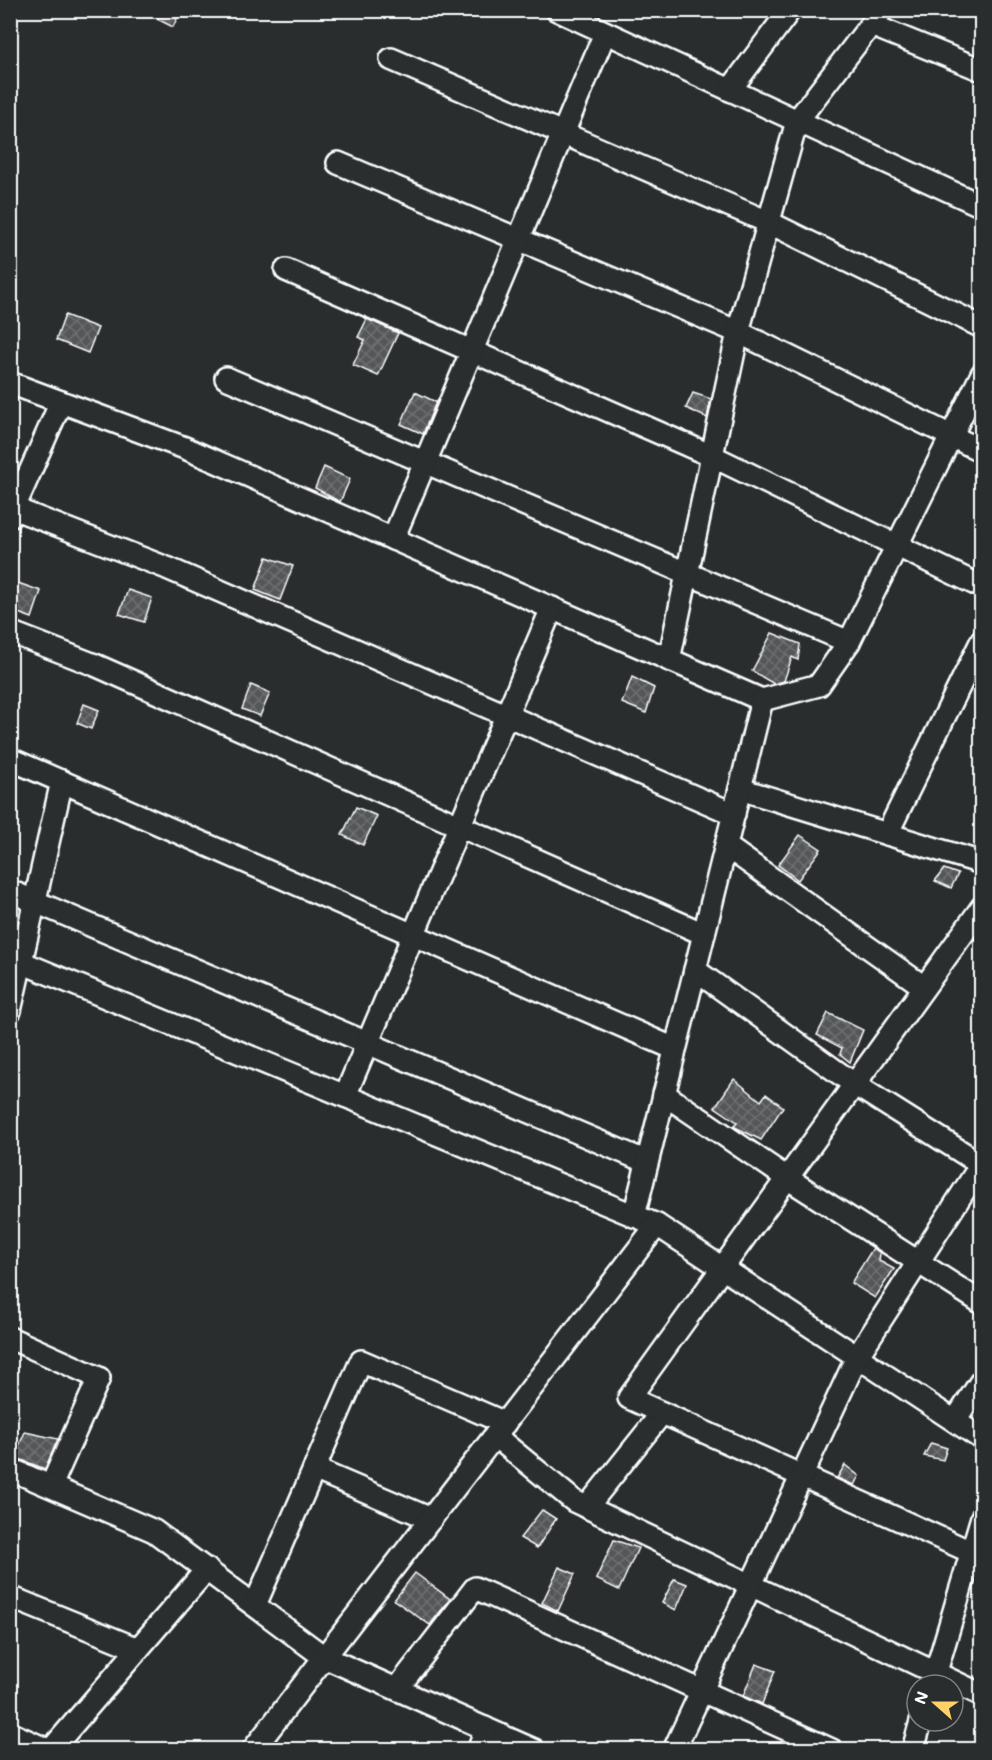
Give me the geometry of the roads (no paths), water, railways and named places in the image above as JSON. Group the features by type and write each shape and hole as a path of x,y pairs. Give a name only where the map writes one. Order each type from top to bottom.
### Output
{"street":[{"path":"557,10 981,206"},
{"path":"730,90 790,10"},
{"path":"669,660 738,332 797,121 877,18 981,70"},
{"path":"393,539 605,33"},
{"path":"391,59 768,222 981,327"},
{"path":"338,163 738,332 981,450"},
{"path":"286,270 712,456 981,587"},
{"path":"10,383 185,448 762,700 819,685 849,642 981,374"},
{"path":"226,378 849,642"},
{"path":"61,402 12,511 167,568 734,814"},
{"path":"345,1096 552,608"},
{"path":"10,632 95,665 704,934"},
{"path":"887,834 981,640"},
{"path":"634,1216 762,700"},
{"path":"10,759 675,1049"},
{"path":"10,1011 62,781"},
{"path":"740,789 981,863"},
{"path":"726,846 924,987"},
{"path":"10,891 647,1162"},
{"path":"971,1552 629,1398 981,907"},
{"path":"21,962 657,1225 981,1438"},
{"path":"674,1749 858,1357 981,1164 854,1084 695,970"},
{"path":"664,1094 787,1178 981,1303"},
{"path":"253,1749 657,1225"},
{"path":"10,1338 99,1378 51,1486"},
{"path":"255,1605 362,1361 500,1430 574,1501 751,1585 922,1673"},
{"path":"955,1421 981,1380"},
{"path":"587,1507 662,1413"},
{"path":"10,1469 154,1531 324,1657 534,1749"},
{"path":"314,1469 431,1519"},
{"path":"936,1673 981,1517"},
{"path":"10,1733 50,1749 207,1569"},
{"path":"397,1689 475,1588 832,1749"},
{"path":"10,1597 138,1649"},
{"path":"965,1690 981,1695"},
{"path":"478,1749 485,1728"},
{"path":"913,1749 918,1733"}]}
